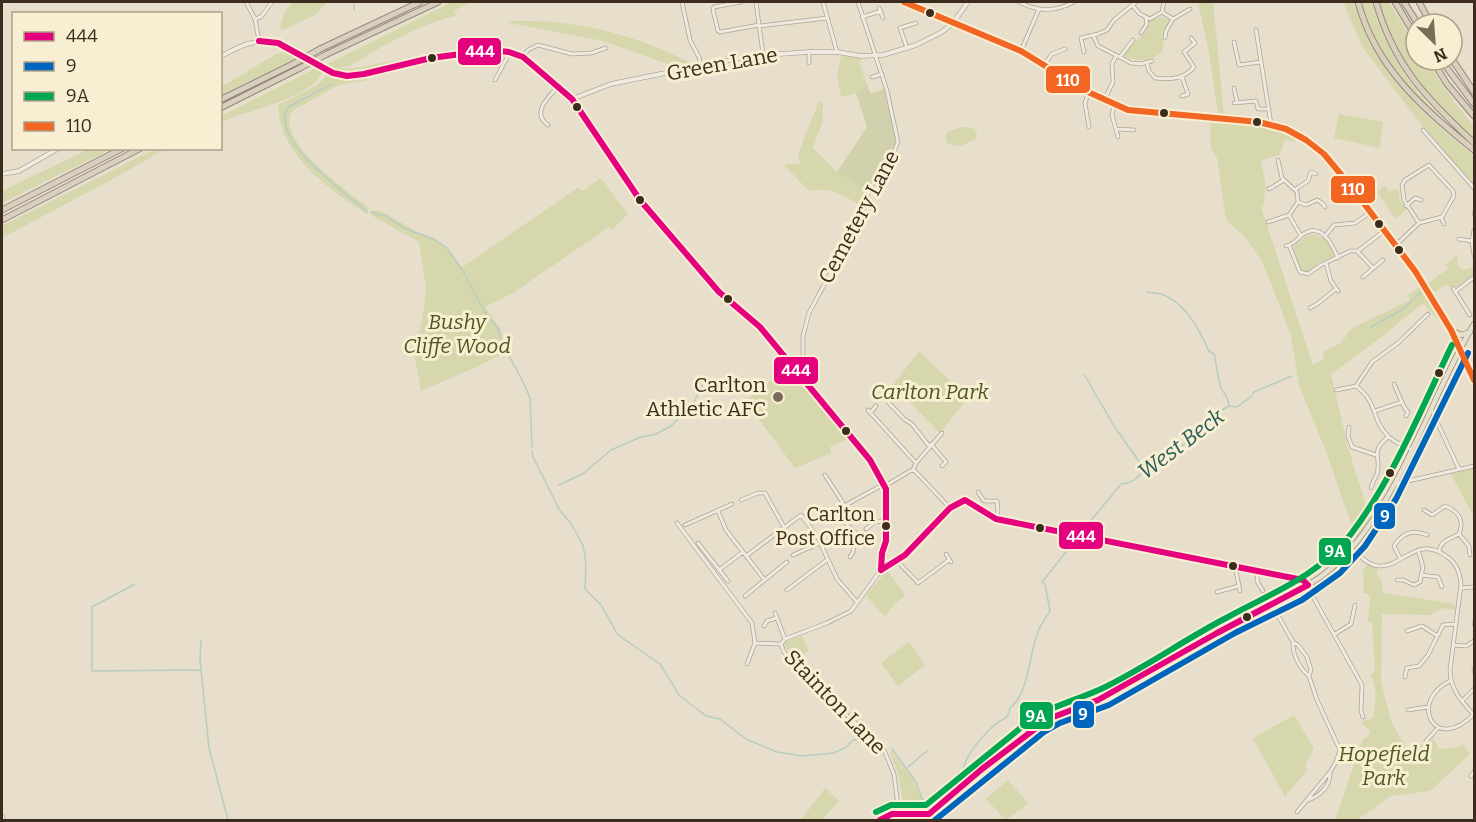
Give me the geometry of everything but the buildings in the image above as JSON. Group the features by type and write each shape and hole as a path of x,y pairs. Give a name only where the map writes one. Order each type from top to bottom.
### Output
{"highway":[{"path":"222,107 320,50 420,2"},
{"path":"222,99 327,54 438,2"},
{"path":"1358,2 1377,48 1402,85 1426,110 1474,150"},
{"path":"1376,2 1383,27 1403,67 1422,92 1474,143"},
{"path":"1395,2 1404,17"},
{"path":"1440,72 1474,116"},
{"path":"1450,72 1474,104"},
{"path":"1461,72 1474,92"},
{"path":"2,210 119,150"},
{"path":"2,220 137,150"}],"main road":[{"path":"904,2 1021,51 1088,94 1114,106 1153,114 1221,118 1270,124 1294,132 1316,147 1396,244 1422,281 1451,330 1474,380"},
{"path":"876,57 907,48 938,35 953,23 968,2"},
{"path":"222,56 245,44 259,40 278,43 333,74 347,76 470,52 491,50 509,52 523,57 572,99"},
{"name":"Green Lane","path":"572,99 611,84 763,54 837,52 876,57"},
{"path":"2,174 19,171 56,150"},
{"path":"882,819 899,814 926,815 932,812 982,769 1048,719 1098,700 1231,625 1272,606 1334,566 1351,549 1395,484 1452,363 1474,324"},
{"path":"1451,330 1461,334 1470,332"},
{"path":"1452,363 1460,361 1466,363"}],"street":[{"path":"246,2 255,19 259,40"},
{"path":"255,19 261,16 272,2"},
{"path":"682,2 690,40 699,57 699,66"},
{"path":"741,2 714,7 720,32 759,25 827,18"},
{"path":"756,2 763,54"},
{"path":"823,2 837,52"},
{"name":"Cemetery Lane","path":"799,375 803,369 803,336 809,313 861,216 870,188 893,154 898,142 882,74 858,2"},
{"path":"1019,2 1039,9 1055,9 1074,2"},
{"path":"1032,7 1034,2"},
{"path":"1146,18 1155,17 1162,12 1164,2"},
{"path":"1084,52 1081,38 1107,30 1114,20 1134,3 1146,18 1147,24 1141,33"},
{"path":"1021,51 1039,9"},
{"path":"1165,38 1173,19 1190,9"},
{"path":"862,17 880,10 883,18"},
{"path":"1162,12 1173,19"},
{"path":"907,48 900,28 916,23"},
{"path":"1256,30 1270,124"},
{"path":"1093,35 1098,46 1131,63 1152,61"},
{"path":"1147,63 1149,71 1155,78 1182,77 1194,67 1184,52 1196,43 1191,38"},
{"path":"1103,102 1113,82 1112,64 1133,40"},
{"path":"1234,42 1239,65 1260,62"},
{"path":"523,57 528,50 538,45 567,54 586,54 606,48"},
{"path":"1044,65 1052,54 1065,49"},
{"path":"495,80 509,52"},
{"path":"809,52 809,63"},
{"path":"872,77 882,74"},
{"path":"1182,77 1188,94 1182,96"},
{"path":"548,125 543,121 540,112 546,100 558,87"},
{"path":"1234,88 1236,103 1256,101 1258,109 1268,109"},
{"path":"1088,94 1084,103 1089,127"},
{"path":"572,99 640,200 717,290 760,327 852,437 885,485 886,541 881,570"},
{"path":"1114,106 1113,115 1118,137"},
{"path":"1116,129 1134,130"},
{"path":"1423,130 1474,188"},
{"path":"1268,222 1289,215 1298,202 1296,189 1284,180 1280,173 1278,160"},
{"path":"1396,244 1419,223 1441,217 1455,194 1430,165 1403,183 1401,191 1406,206 1419,223"},
{"path":"1296,189 1308,182 1311,172 1316,174"},
{"path":"1269,189 1284,180"},
{"path":"1406,206 1415,198 1421,200"},
{"path":"1298,202 1306,205 1317,199 1324,207"},
{"path":"1326,235 1334,225 1355,223 1371,212"},
{"path":"1289,215 1301,236"},
{"path":"1441,217 1444,224"},
{"path":"1474,230 1472,241 1474,255"},
{"path":"1302,279 1288,246 1311,232 1326,235"},
{"path":"1301,273 1311,273 1350,251 1358,251 1380,234"},
{"path":"1326,235 1338,258"},
{"path":"1459,239 1472,241"},
{"path":"1358,251 1373,268"},
{"path":"1363,277 1383,260"},
{"path":"1310,308 1337,290 1326,263"},
{"path":"1470,315 1454,290 1474,277"},
{"path":"1336,390 1356,386 1372,362 1398,344 1428,314"},
{"path":"1394,384 1408,412 1406,416"},
{"path":"1356,386 1369,399 1388,437 1412,450"},
{"path":"888,402 912,424 946,462 942,466"},
{"path":"1375,411 1402,402"},
{"path":"892,407 897,403"},
{"path":"876,406 869,412 916,463"},
{"path":"1431,409 1459,469"},
{"path":"1349,427 1348,436 1352,447 1376,455"},
{"path":"850,557 855,553 857,533 843,519 841,512 844,506 913,470 930,445 942,433"},
{"path":"1371,488 1377,471 1376,455 1381,443 1388,437"},
{"path":"1395,484 1474,466"},
{"path":"913,470 950,508"},
{"path":"825,475 844,506"},
{"path":"978,492 984,501 997,501 996,519"},
{"path":"741,500 765,493 784,527"},
{"path":"775,613 784,639 839,618 851,611 881,570 909,551 950,508 965,500 985,515 996,519 1303,580 1362,686 1361,711 1363,717"},
{"path":"685,525 732,504"},
{"path":"1424,510 1432,515 1443,506 1454,510 1461,520 1459,534"},
{"path":"718,511 726,530 764,579"},
{"path":"719,570 801,515 813,530 837,579 858,603"},
{"path":"866,529 875,522 886,521"},
{"path":"677,523 754,627 755,643 747,664"},
{"path":"1400,558 1394,546 1399,539 1405,534 1422,531 1427,535"},
{"path":"1439,551 1444,540 1459,534"},
{"path":"1459,534 1472,552"},
{"path":"698,543 728,581"},
{"path":"793,555 820,543"},
{"path":"1351,549 1377,566 1386,565 1418,550 1439,551 1447,556 1455,566 1460,574 1461,588 1450,681 1474,715 1458,728 1437,729 1431,720 1428,707 1433,693 1450,681"},
{"path":"1397,580 1414,585 1420,582 1422,564 1418,550"},
{"path":"897,560 905,572 911,574 918,583 950,561 946,554"},
{"path":"787,590 828,559"},
{"path":"745,596 787,562"},
{"path":"1217,592 1240,589 1235,565"},
{"path":"1258,571 1257,581 1263,591"},
{"path":"1421,575 1438,577 1442,587"},
{"path":"1461,588 1474,587"},
{"path":"1335,634 1351,624 1355,605"},
{"path":"1272,606 1293,642 1307,657 1311,670 1309,676"},
{"path":"764,626 767,621 776,618"},
{"path":"1404,677 1405,670 1419,666 1433,651 1437,634 1443,625 1456,624"},
{"path":"1407,631 1422,626 1437,634"},
{"name":"Stainton Lane","path":"784,639 781,644 782,650 802,673 880,745 894,774 899,814"},
{"path":"1453,645 1466,646 1474,641"},
{"path":"1293,642 1293,650 1309,676 1317,700 1340,750 1336,762 1297,812"},
{"path":"755,643 781,644"},
{"path":"1462,701 1474,689"},
{"path":"1408,710 1428,707"},
{"path":"1426,741 1437,729"},
{"path":"1308,800 1315,798 1324,790 1330,777 1329,772"},
{"path":"882,819 898,800"},
{"path":"2,816 4,820"}],"green space":[{"path":"293,2 327,2 315,15 283,30 280,28 284,13"},
{"path":"452,2 470,2 454,11 456,16 415,30 351,65 339,68 414,59 357,74 335,71 325,65"},
{"path":"1198,2 1213,2 1224,114 1218,113"},
{"path":"1343,2 1354,2 1374,50 1401,88 1434,122 1474,156 1474,185 1424,128 1363,48"},
{"path":"1361,2 1372,2 1383,35 1399,66 1419,94 1443,120 1415,94 1393,67 1376,37"},
{"path":"1379,2 1389,2 1404,27 1404,58 1396,44"},
{"path":"1163,17 1172,21 1164,34 1163,49 1160,53 1144,60 1127,58 1123,55 1145,31 1148,21"},
{"path":"512,21 560,23 606,31 651,45 694,65 679,68 603,41 509,23"},
{"path":"289,51 298,57 222,95 222,86 276,54"},
{"path":"841,56 861,58 860,64 867,85 856,93 841,97 837,73"},
{"path":"316,68 322,72 306,89 277,103 222,122 222,115"},
{"path":"1412,72 1433,72 1474,126 1474,139 1428,93"},
{"path":"327,74 343,79 366,77 367,80 339,85 292,111 290,124 294,137 304,151 331,178 369,208 367,214 322,182 309,169 287,140 281,123 278,105 319,84"},
{"path":"867,85 871,94 884,89 896,139 894,147 866,192 837,172 867,127 856,93"},
{"path":"819,101 823,103 823,120 813,148 837,172 866,192 862,206 831,191 809,191 783,164 800,164 798,154"},
{"path":"1339,114 1383,122 1380,148 1334,138"},
{"path":"1210,121 1269,128 1296,139 1295,142 1285,140 1280,155 1261,160 1266,187 1261,207 1313,365 1323,359 1324,351 1341,343 1351,329 1410,300 1408,295 1420,287 1441,323 1423,303 1331,374 1347,444 1370,518 1356,538 1327,454 1299,385 1291,336 1263,263 1245,237 1226,220 1217,158 1211,149"},
{"path":"962,127 975,130 977,134 975,140 960,146 948,144 945,140 947,132"},
{"path":"87,150 109,150 2,203 2,191"},
{"path":"163,150 2,238 2,226 147,153"},
{"name":"Bushy Cliffe Wood","path":"601,178 628,214 612,230 609,227 513,293 485,307 500,328 508,350 481,365 421,390 414,354 423,316 426,288 419,242 371,215 373,210 381,211 438,241 450,252 461,268 579,187 582,191"},
{"path":"1385,186 1389,191 1398,189 1400,201 1406,210 1396,219 1377,192"},
{"path":"1314,234 1328,240 1334,256 1318,263 1306,273 1299,267 1293,247 1306,236"},
{"path":"1457,255 1458,266 1463,270 1474,267 1474,275 1458,287 1445,285 1434,292 1428,283 1448,269 1446,264"},
{"name":"Carlton Park","path":"919,351 968,398 940,433 893,385"},
{"path":"788,367 850,438 830,447 831,453 795,468 745,401"},
{"path":"1474,468 1474,517 1451,474"},
{"name":"Hopefield Park","path":"1367,564 1378,569 1383,593 1455,604 1455,610 1442,608 1430,615 1382,614 1381,681 1391,721 1406,748 1428,743 1433,738 1439,749 1463,745 1470,754 1430,791 1391,796 1357,820 1335,820 1363,739 1369,736 1370,731 1361,722 1373,718 1375,690 1370,674 1375,672 1372,622 1368,622 1370,597 1363,593 1362,572"},
{"path":"887,570 905,595 885,617 866,596"},
{"path":"802,636 809,650 802,656 805,660 798,665 784,646 787,641"},
{"path":"909,642 925,665 898,686 881,663"},
{"path":"1294,715 1314,748 1305,766 1308,769 1285,797 1253,738"},
{"path":"891,751 912,778 927,813 904,810 898,773"},
{"path":"1008,780 1028,803 1006,820 986,799"},
{"path":"825,788 839,801 822,820 801,820"}],"waterway":[{"path":"354,2 354,10"},
{"path":"332,84 288,107 285,120 289,135 312,165 367,212"},
{"path":"371,212 385,216 408,230 434,239 447,248 461,268 486,314 499,330 501,340 505,342 505,348 530,398 532,447"},
{"path":"1371,327 1403,309 1422,291"},
{"path":"1147,292 1162,294 1174,300 1192,320 1209,351 1214,354 1220,385 1228,399 1229,406"},
{"path":"1084,374 1142,470"},
{"name":"West Beck","path":"1084,529 1121,484 1134,480 1143,471 1198,435 1210,425 1220,411 1229,406 1237,407 1254,392 1292,376"},
{"path":"559,485 584,473 611,450 641,437 656,434 671,426 693,404 703,384"},
{"path":"532,451 559,509 572,525 583,545 586,564 585,589 601,605 618,635 660,664 679,695 706,716 720,719 746,739 777,752 802,756 833,753 845,748 852,741 864,737"},
{"name":"West Beck","path":"927,808 964,774 965,763 973,749 995,724 1006,718 1021,693 1038,632 1050,611 1045,584 1042,582 1075,541"},
{"path":"135,584 92,607 92,671 201,670"},
{"path":"201,640 200,660 209,748 228,820"},
{"path":"892,749 916,782 934,820"},
{"path":"908,767 928,750"}],"transit line":[{"name":"110","path":"904,2 1021,51 1086,91 1128,110 1259,122 1286,129 1306,140 1324,154 1415,271 1451,330 1474,380"},
{"name":"444","path":"259,41 278,43 333,73 347,76 431,58 491,50 509,52 523,57 536,68 572,99 640,200 719,292 760,327 870,460 886,489 886,541 882,553 881,570"},
{"name":"9A","path":"876,812 891,805 926,805 1034,717 1117,681 1294,582 1325,561 1351,534 1380,490 1406,442 1452,345"},
{"name":"9","path":"935,820 1044,732 1060,723 1109,705 1235,633 1302,600 1340,573 1365,546 1396,499 1468,353"},
{"name":"444","path":"881,570 905,555 950,508 965,500 996,519 1303,580 1308,585"},
{"name":"444","path":"880,820 892,814 929,814 982,769 1048,719 1098,700 1308,585"}],"place":[{"name":"Carlton Athletic AFC","path":"778,397"},
{"name":"Carlton Post Office","path":"886,526"}]}
